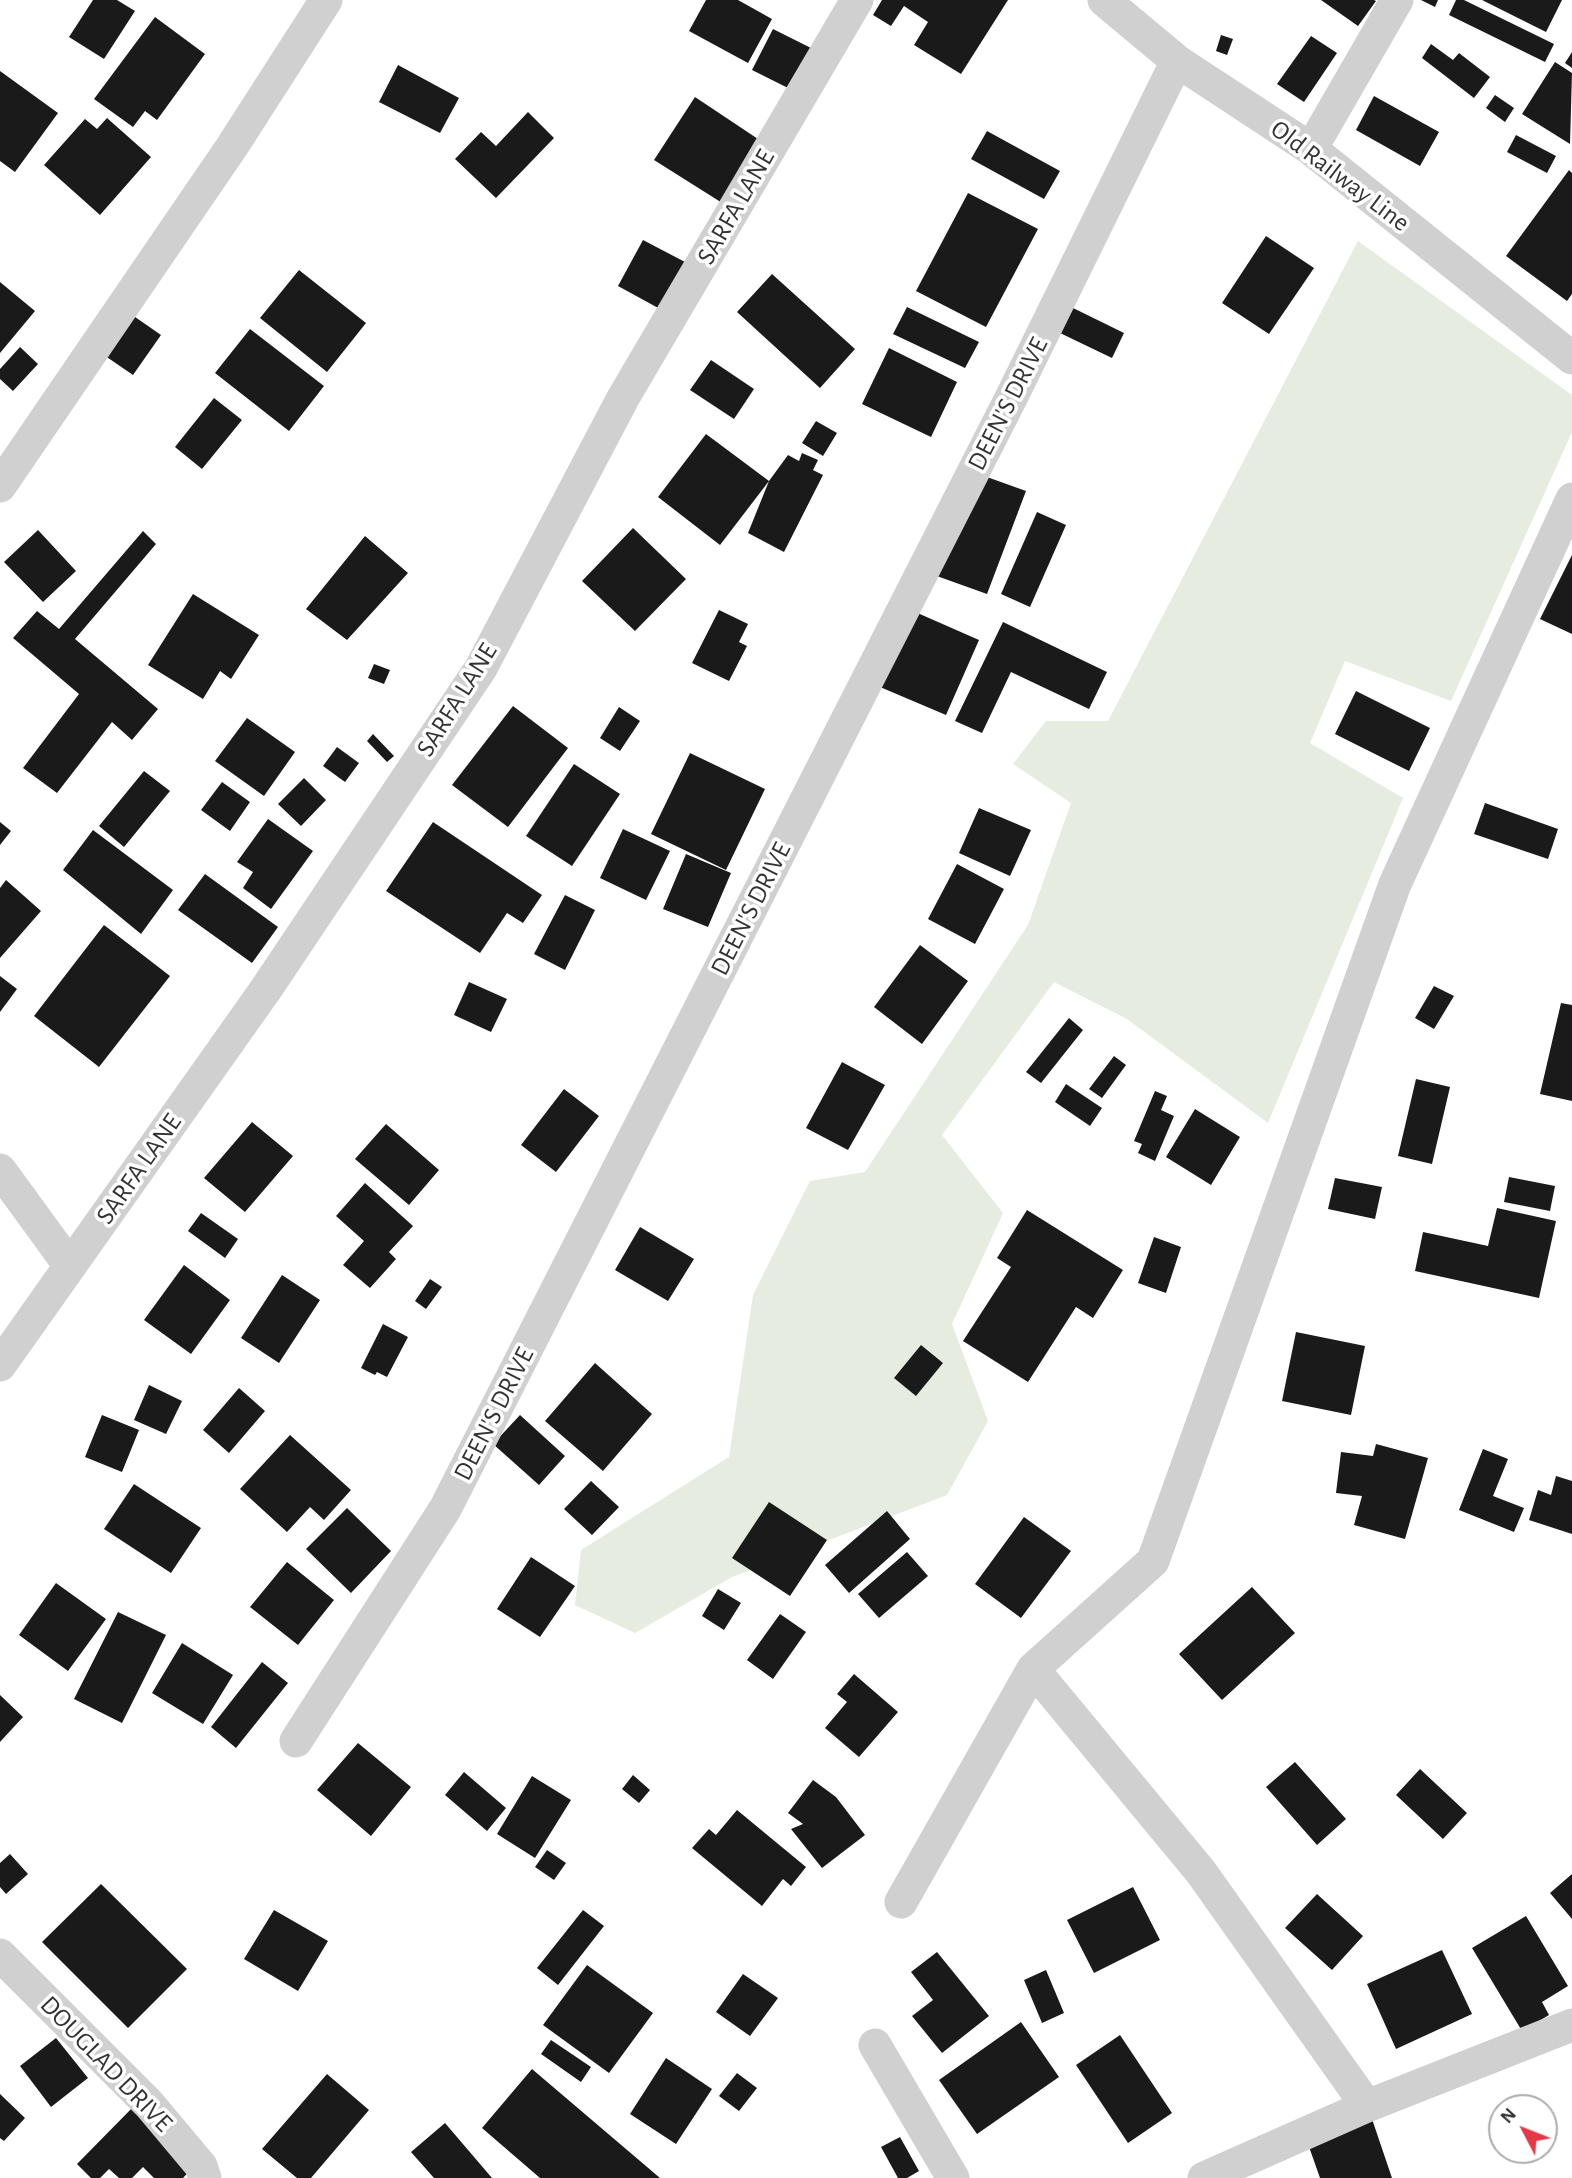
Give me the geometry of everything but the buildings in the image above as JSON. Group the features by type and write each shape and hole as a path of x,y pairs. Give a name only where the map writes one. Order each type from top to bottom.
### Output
{"street":[{"path":"0,486 233,145 326,0"},
{"name":"SARFA LANE","path":"0,1365 266,989 481,668 623,398 858,0"},
{"path":"1311,149 1397,0"},
{"name":"Old Railway Line","path":"1121,5 1177,61 1311,149 1572,358"},
{"name":"DEEN'S DRIVE","path":"296,1741 445,1509 1000,421 1177,61"},
{"path":"901,1902 1033,1669 1153,1561 1395,884 1572,499"},
{"path":"0,1170 70,1266"},
{"path":"1033,1669 1201,1872 1367,2106"},
{"name":"DOUGLAD DRIVE","path":"0,1955 149,2104 201,2166 205,2178"},
{"path":"1204,2178 1367,2106 1572,2025"},
{"path":"875,2045 953,2178"}],"shaded area":[{"path":"1358,241 1572,395 1572,432 1451,701 1345,661 1310,743 1403,798 1268,1123 1127,1019 1054,982 942,1135 1003,1213 952,1324 988,1421 947,1495 732,1577 635,1633 575,1605 581,1550 729,1457 753,1295 810,1181 865,1172 1028,925 1071,803 1013,764 1046,721 1108,721"}]}
